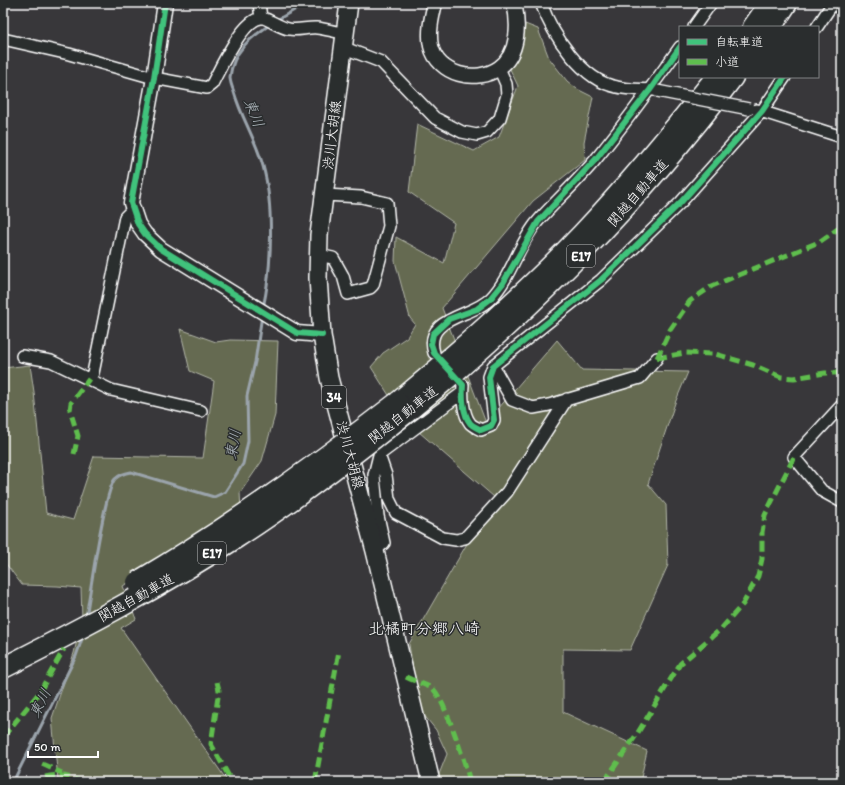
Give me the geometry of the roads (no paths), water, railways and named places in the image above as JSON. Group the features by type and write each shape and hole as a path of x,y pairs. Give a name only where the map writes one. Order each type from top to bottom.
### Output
{"highway":[{"path":"754,26 770,3"},
{"path":"772,26 787,3"},
{"name":"関越自動車道","path":"3,653 108,598 182,555 283,489 402,408 440,367 499,314 582,234 634,177 715,78"},
{"name":"関越自動車道","path":"3,668 126,604 235,539 301,493 402,408 500,333 592,244 674,152 733,78"}],"main road":[{"name":"渋川大胡線","path":"349,3 343,40 318,255 322,335 329,378 375,551 431,782"}],"street":[{"path":"165,3 154,78 132,198 132,210 138,224 144,234 161,248 297,333 322,335"},
{"path":"259,3 264,19"},
{"path":"435,3 431,18 431,46 439,60 448,70 472,76 483,75 499,68 508,58 517,33 517,13 514,3"},
{"path":"541,3 566,51 579,66 603,82 616,87 653,90 762,111 842,137"},
{"path":"695,26 711,3"},
{"path":"818,26 833,3"},
{"path":"3,39 69,54 154,78 207,88 212,84 238,37 253,22 264,19 277,26 291,30 315,28 343,40 381,62 435,118 462,132 477,135 487,132 500,118 507,95 506,84 499,68"},
{"path":"434,353 431,344 433,334 448,319 477,309 490,300 503,283 538,222 596,159 653,90 679,49"},
{"path":"375,551 384,544 378,516 374,475 380,455 463,389 466,414 471,424 481,430 491,426 494,420 489,377 493,366 606,274 681,202 762,111 784,78"},
{"path":"318,255 333,258 343,276 348,294 370,288 374,285 389,226 387,203 361,197 325,195"},
{"path":"89,379 93,372 125,217 132,210"},
{"path":"22,356 51,361 111,390 201,411"},
{"path":"493,366 512,400 533,408 550,405 640,378 657,358"},
{"path":"380,455 386,475 389,499 396,513 443,538 456,540 465,538 507,492 567,399"},
{"path":"842,405 794,457 822,491 842,502"}],"waterway":[{"name":"東川","path":"275,21 307,3"},
{"name":"東川","path":"263,308 270,256 270,218 267,182 260,156 240,110 230,77 239,52 250,40 271,24"},
{"name":"東川","path":"86,617 102,522 106,503 115,479 125,473 131,472 214,497 225,492 243,464 248,441 247,396 255,362 262,315"},
{"name":"東川","path":"13,782 76,656 83,636"}],"district":[{"name":"北橘町分郷八崎","path":"424,628"}]}
